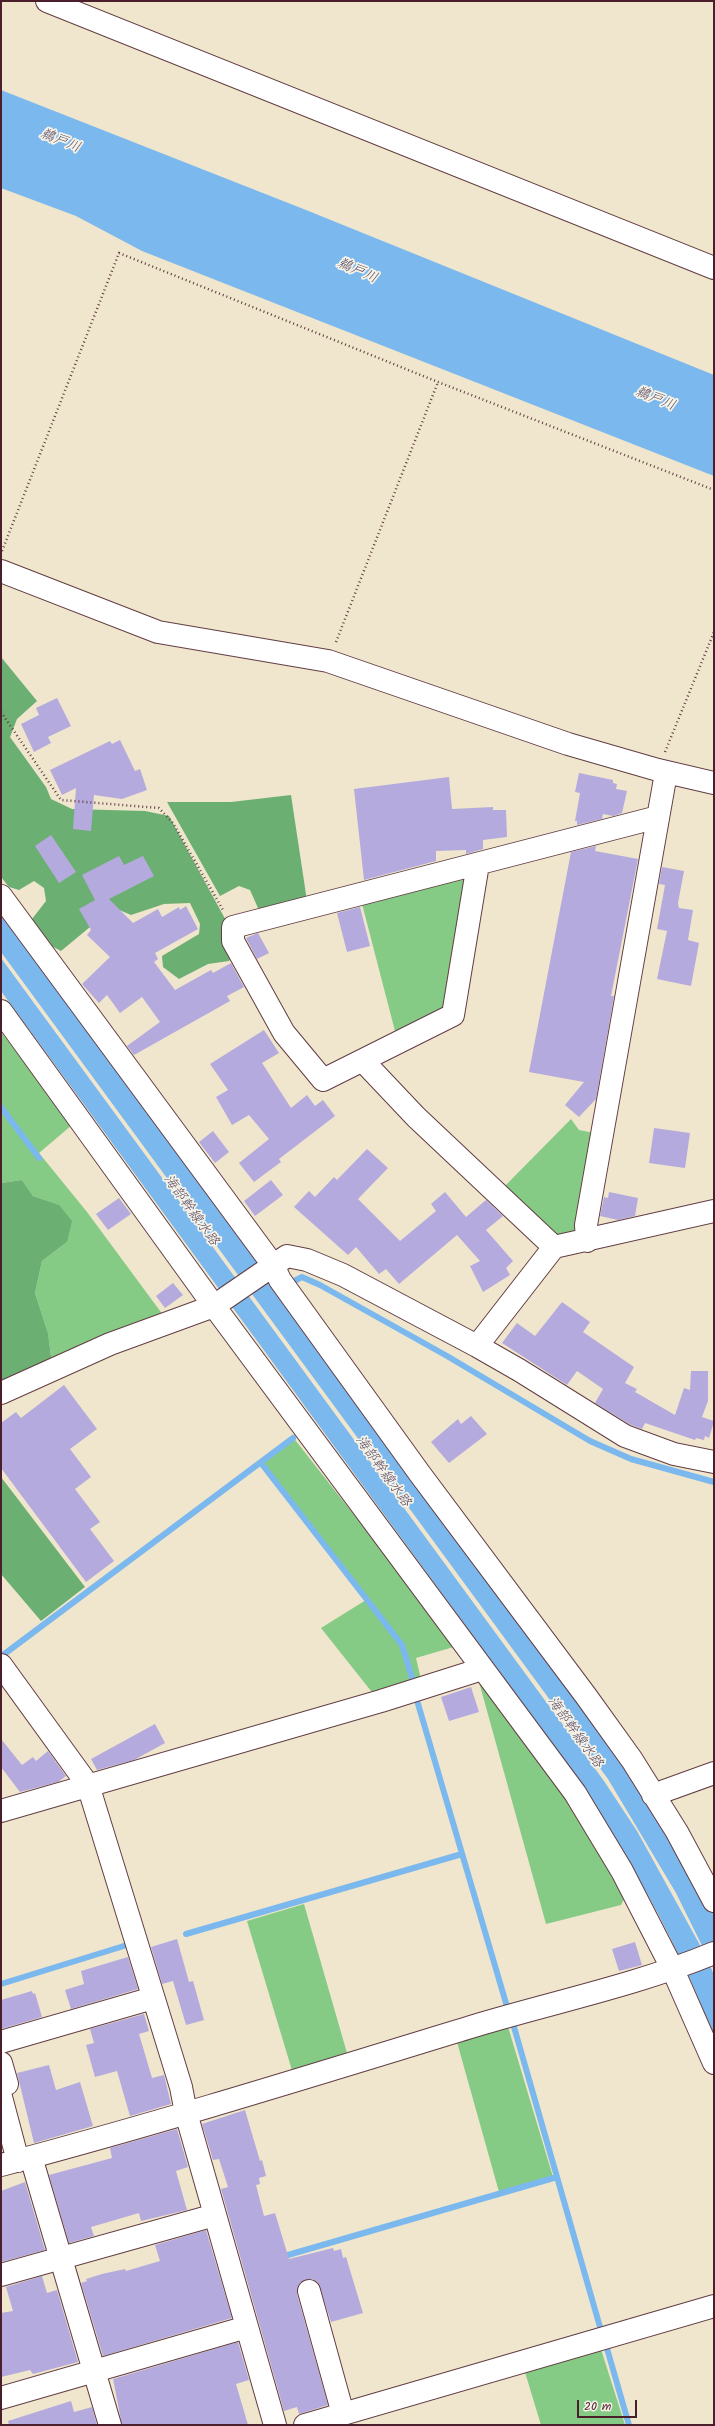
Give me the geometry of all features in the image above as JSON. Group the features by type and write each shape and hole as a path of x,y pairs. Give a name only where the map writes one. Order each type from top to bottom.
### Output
{"street":[{"path":"47,1 714,268"},
{"path":"1,571 158,632 328,661 486,716 662,772 714,783"},
{"path":"587,1241 586,1225 658,817 662,772"},
{"path":"478,864 453,1015 323,1080 284,1033 233,941 233,927 658,817"},
{"path":"1,896 273,1265 280,1280 410,1461 586,1696 654,1795 677,1832 714,1901"},
{"path":"1,1011 217,1304 482,1669 575,1793 678,1968 714,2063"},
{"path":"363,1060 416,1117 554,1247"},
{"path":"477,1346 554,1247 714,1212"},
{"path":"1,1393 110,1344 217,1304 287,1256 307,1260 343,1275 477,1346 519,1370 625,1436 674,1454 714,1462"},
{"path":"1,1665 88,1785 181,2087 186,2113 275,2425"},
{"path":"1,1811 381,1701 482,1669"},
{"path":"654,1795 714,1773"},
{"path":"17,2161 186,2113 505,2016 678,1968 714,1953"},
{"path":"1,2042 153,1998"},
{"path":"1,2063 7,2084 1,2087"},
{"path":"1,2097 17,2161 61,2258 110,2425"},
{"path":"1,2275 215,2215"},
{"path":"309,2292 343,2414"},
{"path":"305,2425 714,2306"},
{"path":"1,2398 247,2327"}],"path":[{"path":"1,553 119,253 438,382 714,490"},
{"path":"328,661 438,382"},
{"path":"662,772 714,632"},
{"path":"1,712 61,800 159,808 173,823 233,927"}],"green space":[{"path":"1,657 37,701 17,719 10,737 46,787 51,799 72,809 145,811 169,816 229,926 234,953 229,961 208,964 179,979 163,967 162,956 199,934 200,924 190,903 164,904 131,915 117,909 96,922 61,951 48,944 32,919 46,901 44,888 34,881 19,890 9,887 1,877"},
{"path":"291,795 307,901 272,916 258,908 250,890 239,886 220,896 167,802 231,802"},
{"path":"464,873 470,878 449,1006 396,1035 361,900"},
{"path":"1,1032 72,1125 39,1153 87,1212 166,1319 52,1364 48,1333 35,1293 42,1261 67,1242 58,1205 33,1196 22,1180 1,1183"},
{"path":"571,1119 579,1130 594,1133 578,1229 569,1238 553,1240 501,1190"},
{"path":"22,1180 33,1196 59,1205 72,1221 67,1242 42,1261 35,1293 48,1333 52,1364 1,1387 1,1183"},
{"path":"292,1436 457,1646 416,1658 423,1688 381,1696 371,1691 321,1628 366,1600 259,1463"},
{"path":"1,1477 85,1587 41,1621 1,1574"},
{"path":"479,1682 514,1723 574,1809 624,1899 621,1905 546,1924"},
{"path":"304,1904 349,2060 294,2077 247,1921"},
{"path":"506,2020 553,2177 499,2192 455,2035"},
{"path":"600,2346 625,2425 541,2425 524,2369"}],"water":[{"name":"鵜戸川","path":"1,90 306,210 714,375 714,476 142,251 76,216 1,188"},
{"path":"1,914 416,1477 624,1763 714,1915 714,1970 676,1893 608,1779 1,952"},
{"path":"1,958 604,1781 637,1831 706,1956 714,1975 714,2037 687,1973 659,1915 632,1867 574,1774 1,991"}],"building":[{"path":"57,698 71,726 48,737 51,743 34,752 21,724 39,715 36,708"},
{"path":"120,740 135,771 140,769 147,790 122,799 94,795 91,831 73,829 76,788 62,795 50,770 110,741 112,744"},
{"path":"579,773 613,780 613,783 617,784 616,789 627,791 622,813 613,816 603,814 602,819 577,825 577,821 575,821 580,793 575,792"},
{"path":"449,777 452,809 493,807 493,810 506,810 507,837 483,840 483,849 466,854 466,850 436,851 436,861 364,880 354,789"},
{"path":"51,835 76,872 59,883 35,846"},
{"path":"596,846 595,851 638,859 611,996 614,996 596,1099 579,1117 565,1105 584,1082 529,1072 571,852"},
{"path":"119,856 124,865 143,856 154,876 109,899 133,923 158,909 162,917 179,907 180,910 186,906 198,929 155,953 158,959 154,962 175,990 211,970 213,973 231,963 244,987 227,996 230,1001 134,1055 127,1046 160,1022 142,997 120,1013 107,995 99,1003 82,984 110,957 87,935 91,930 79,909 95,900 82,875"},
{"path":"662,867 684,871 678,903 679,908 693,910 688,940 699,943 691,986 657,979 667,931 657,929 665,885 659,884"},
{"path":"360,907 370,946 347,952 337,913"},
{"path":"258,933 269,953 257,959 246,938"},
{"path":"264,1030 279,1053 262,1063 291,1108 307,1095 315,1106 323,1100 335,1116 279,1159 281,1162 254,1182 239,1163 269,1139 249,1115 232,1125 216,1097 228,1090 210,1064"},
{"path":"654,1128 690,1133 685,1168 649,1163"},
{"path":"213,1131 229,1152 215,1163 199,1142"},
{"path":"367,1149 388,1168 358,1199 400,1241 436,1211 431,1204 445,1192 466,1217 486,1200 503,1216 486,1230 513,1261 506,1268 510,1275 483,1292 470,1266 480,1261 457,1235 399,1284 386,1269 379,1274 356,1247 348,1255 294,1207 309,1191 315,1197 334,1177 337,1180"},
{"path":"271,1180 283,1195 255,1216 244,1201"},
{"path":"609,1192 638,1198 635,1216 618,1220 600,1216 604,1197 608,1198"},
{"path":"119,1198 131,1214 108,1230 96,1214"},
{"path":"173,1283 183,1295 165,1308 156,1296"},
{"path":"562,1302 590,1322 583,1332 634,1367 625,1383 637,1389 635,1392 675,1415 684,1388 690,1390 691,1371 708,1371 708,1401 702,1417 714,1421 709,1438 705,1436 704,1440 696,1438 695,1440 645,1423 642,1429 631,1425 595,1403 603,1389 577,1371 567,1385 502,1343 517,1323 535,1336"},
{"path":"64,1385 97,1429 70,1449 91,1477 75,1489 100,1522 90,1529 114,1561 86,1582 1,1468 1,1423 16,1412 21,1418"},
{"path":"471,1416 487,1434 449,1463 431,1442 458,1419 461,1424"},
{"path":"471,1687 479,1712 449,1721 441,1697"},
{"path":"155,1724 165,1743 134,1760 97,1770 91,1759"},
{"path":"1,1739 22,1765 33,1757 36,1761 48,1751 66,1776 58,1782 20,1792 1,1767"},
{"path":"177,1939 189,1982 193,1981 204,2020 186,2025 173,1981 162,1984 151,1947"},
{"path":"635,1942 642,1965 619,1971 612,1949"},
{"path":"128,1957 138,1989 71,2009 65,1990 84,1984 81,1971"},
{"path":"32,1991 33,1994 35,1993 42,2017 1,2029 1,2000"},
{"path":"144,2014 149,2031 139,2034 152,2078 164,2075 171,2104 130,2116 117,2071 95,2077 86,2045 94,2043 90,2029"},
{"path":"49,2065 56,2090 80,2082 93,2126 34,2143 17,2073"},
{"path":"245,2110 266,2176 259,2178 260,2184 256,2185 264,2216 275,2213 289,2259 333,2248 334,2251 341,2249 343,2258 346,2257 363,2313 331,2322 318,2282 312,2279 300,2283 297,2294 328,2405 299,2414 297,2407 284,2411 221,2189 228,2187 219,2159 213,2160 202,2124"},
{"path":"177,2129 188,2167 176,2171 187,2210 141,2221 139,2213 91,2227 94,2236 69,2243 49,2175 112,2158 110,2148"},
{"path":"25,2182 45,2250 1,2262 1,2191"},
{"path":"206,2230 232,2318 103,2356 81,2283 87,2281 86,2279 102,2274 125,2269 126,2271 160,2261 155,2245"},
{"path":"42,2276 47,2293 57,2290 78,2362 33,2374 30,2370 1,2377 1,2313 13,2311 6,2287"},
{"path":"238,2342 249,2380 236,2384 248,2425 122,2425 113,2379"},
{"path":"71,2401 74,2412 92,2407 97,2425 9,2425 8,2421"}],"waterway":[{"path":"1,1107 39,1158"},
{"path":"296,1280 302,1277 320,1285 447,1356 590,1441 631,1459 714,1482"},
{"path":"3,1655 293,1438"},
{"path":"261,1463 402,1645 414,1684"},
{"path":"416,1697 508,2010"},
{"path":"186,1934 462,1854"},
{"path":"1,1984 127,1945"},
{"path":"512,2020 602,2334"},
{"path":"281,2257 557,2177"},
{"path":"606,2345 629,2425"}],"water label":[{"name":"海部幹線水路","path":"190,1211"},
{"name":"海部幹線水路","path":"382,1472"},
{"name":"海部幹線水路","path":"574,1733"}]}
